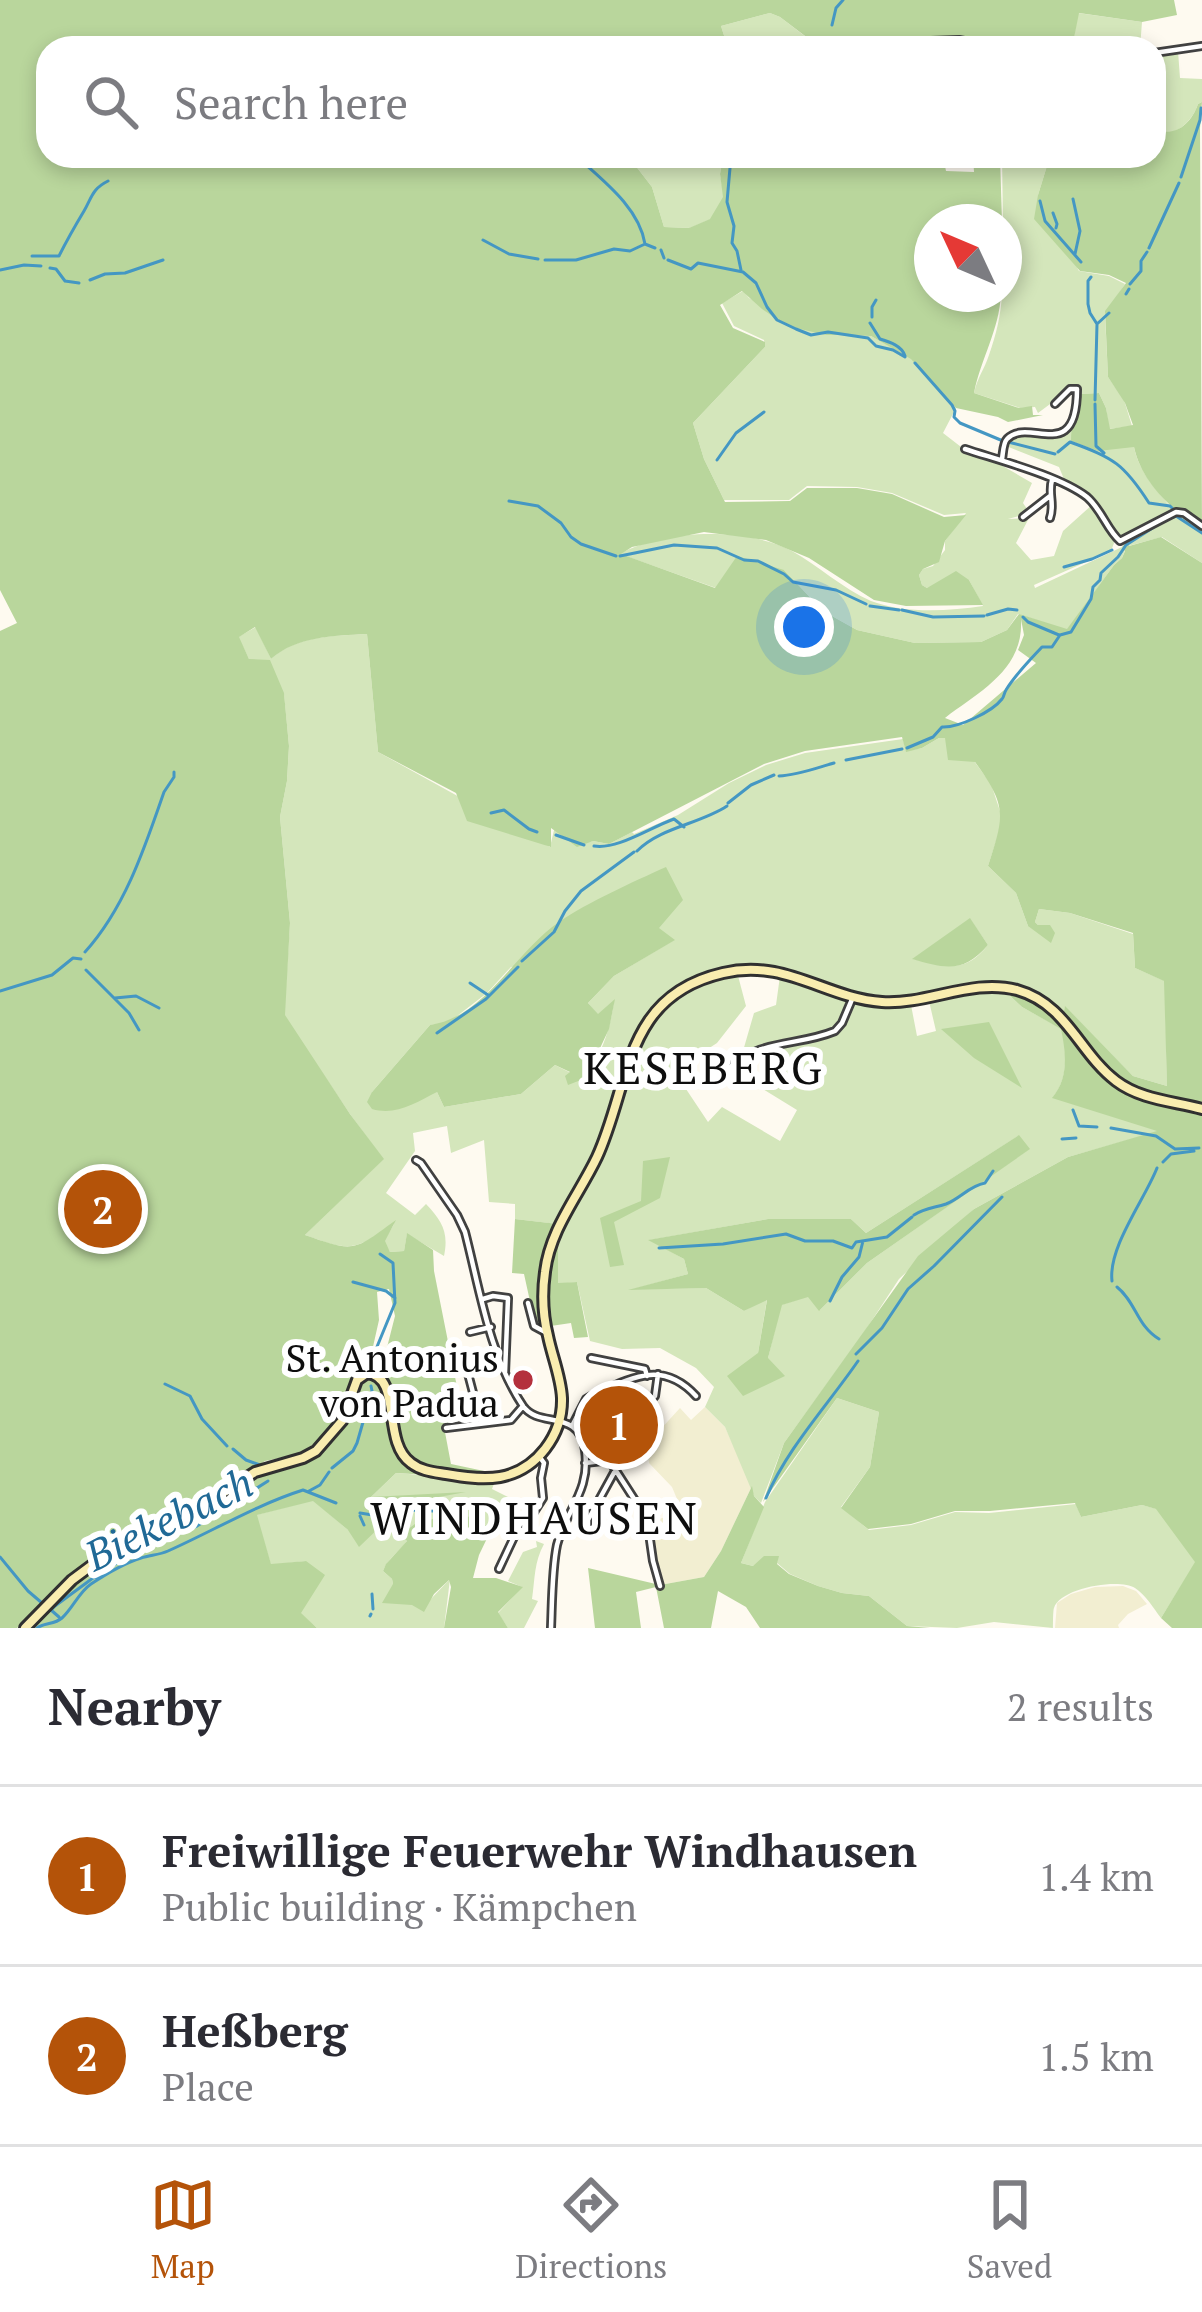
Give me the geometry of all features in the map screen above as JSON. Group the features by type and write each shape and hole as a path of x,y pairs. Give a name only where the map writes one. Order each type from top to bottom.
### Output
{"main road":[{"path":"26,1628 72,1580 115,1548 182,1519 255,1472 316,1450 342,1421 357,1380 367,1373 385,1383 399,1449 417,1467 488,1478 517,1472 539,1456 560,1420 562,1394 544,1303 544,1273 554,1237 599,1152 628,1057 651,1018 695,982 744,969 780,971 853,997 902,1002 973,988 1018,990 1056,1011 1103,1070 1130,1090 1202,1109"}],"street":[{"path":"1166,50 1202,46"},
{"path":"1002,459 1010,437 1047,435 1070,425 1077,389 1070,389 1055,404"},
{"path":"965,449 1066,484 1096,506 1120,541 1176,512 1202,526"},
{"path":"1050,518 1052,480"},
{"path":"1023,517 1050,496"},
{"path":"728,1069 761,1048 835,1031 853,997"},
{"path":"416,1160 465,1232 497,1352 524,1406 531,1414 572,1426 586,1451 584,1486 557,1546 551,1628"},
{"path":"483,1299 508,1298 505,1373"},
{"path":"528,1303 534,1326 547,1333"},
{"path":"470,1332 490,1327"},
{"path":"482,1423 466,1366 470,1358 497,1352"},
{"path":"591,1358 645,1369 647,1376"},
{"path":"572,1426 591,1396 624,1381 658,1374 680,1380 696,1396"},
{"path":"602,1461 655,1396 658,1374"},
{"path":"446,1428 511,1420 524,1406"},
{"path":"499,1569 523,1518 543,1498 544,1463 539,1456"},
{"path":"585,1463 611,1463 647,1519 659,1586"},
{"path":"588,1525 616,1469"}],"shaded area":[{"path":"705,1407 725,1427 752,1486 704,1577 660,1585 651,1522 682,1511 672,1487 649,1463 647,1444 680,1408 691,1420"},
{"path":"1123,1586 1136,1591 1147,1604 1128,1614 1119,1628 1055,1628 1057,1603 1071,1594"}],"green space":[{"path":"0,0 1174,0 1177,15 1142,22 1079,13 1074,36 805,36 770,13 721,26 724,36 36,36 36,168 637,168 652,187 664,227 689,228 710,219 723,197 721,168 974,172 974,168 1000,168 1001,204 914,204 914,312 998,312 974,393 1019,408 1032,406 1033,415 1043,415 1008,422 956,408 911,359 871,336 826,335 787,326 742,291 720,305 733,328 765,342 765,347 693,423 725,502 790,501 807,488 857,488 892,494 944,517 966,515 945,541 939,562 919,575 927,588 956,571 969,580 983,605 906,606 874,600 809,558 766,540 704,532 632,547 621,554 715,588 737,556 784,570 823,611 857,630 915,643 981,642 1007,630 1019,614 1067,629 1122,558 1127,541 1129,546 1161,537 1202,563 1202,1628 1172,1628 1161,1618 1195,1562 1156,1509 1142,1505 1081,1517 1075,1503 955,1511 911,1524 868,1529 841,1508 870,1467 879,1412 837,1398 763,1502 784,1443 918,1256 974,1209 1068,1157 1157,1131 1052,1098 1064,1074 1061,1029 1008,994 972,993 998,992 1020,996 1063,1016 1065,1006 1133,1076 1167,1086 1164,981 1135,968 1133,933 1070,913 1039,909 1035,922 1050,925 1055,933 1051,943 1028,926 1016,893 988,866 1000,812 975,762 948,760 945,738 906,752 902,737 805,751 764,764 609,844 593,841 577,847 551,828 551,847 467,821 456,793 378,752 367,634 304,642 271,659 255,627 239,637 249,659 270,660 284,693 289,746 280,817 290,923 285,1015 384,1159 305,1235 354,1246 396,1220 385,1241 390,1252 404,1251 407,1233 433,1250 459,1397 451,1408 453,1425 444,1427 451,1464 484,1471 485,1476 425,1467 414,1462 400,1444 390,1388 381,1371 395,1316 389,1289 377,1292 379,1320 368,1369 356,1376 339,1419 323,1437 300,1454 265,1461 198,1506 112,1547 82,1567 17,1628 0,1628 0,631 17,623 0,590","holes":["1021,619 1024,635 1018,650 1036,663 963,725 945,718 1008,666 1020,637"]},
{"path":"770,13 805,36 724,36 721,26"},
{"path":"1078,13 1142,22 1141,36 1074,36"},
{"path":"1178,51 1180,78 1202,79 1202,102 1186,123 1166,135 1166,52"},
{"path":"1202,102 1202,530 1151,484 1134,447 1098,451 1071,441 1080,394 1099,393 1110,429 1133,425 1108,377 1105,311 1126,283 1080,271 1034,219 1046,168 1166,168 1166,132 1181,127"},
{"path":"637,168 721,168 724,197 711,219 690,228 664,227 652,187"},
{"path":"1002,168 1046,168 1038,195 1079,271 1125,284 1105,315 1108,377 1124,400 1132,426 1109,429 1099,393 1080,394 1078,387 1038,413 1035,407 1020,408 974,393 1000,312 1022,312 1022,204 1003,204"},
{"path":"743,291 826,335 871,336 911,358 956,408 943,433 965,450 1002,462 1032,483 1023,503 1027,509 1008,519 1029,518 1016,543 1031,560 1054,556 1063,531 1093,504 1107,518 1085,494 1066,484 1059,467 1006,446 1010,438 1049,436 1071,425 1134,447 1145,473 1174,511 1127,538 1120,538 1108,521 1114,543 1111,551 1034,585 1122,547 1125,550 1067,630 1018,614 1007,630 981,642 915,643 857,630 823,611 784,570 716,588 620,554 682,536 752,538 792,551 851,590 884,605 927,610 983,606 969,580 927,588 919,575 933,566 966,513 944,515 892,493 857,487 807,486 789,500 724,500 693,423 765,347 764,340 734,326 722,303"},
{"path":"1181,513 1202,530 1202,563 1162,537 1128,546 1127,541"},
{"path":"256,627 271,659 304,641 367,634 378,752 550,847 555,826 580,844 609,844 678,815 766,765 805,753 903,739 906,751 945,738 974,761 991,784 1003,820 988,866 1016,893 1028,926 1038,925 1039,909 1070,913 1133,934 1135,968 1165,981 1167,1086 1133,1076 1065,1007 1064,1013 1019,986 974,984 878,995 742,966 737,972 746,1006 717,1043 674,1071 708,1122 722,1107 780,1141 797,1110 761,1088 766,1044 743,1051 754,1013 776,1005 780,976 859,1000 911,1005 917,1036 936,1031 929,1001 972,993 1008,994 1062,1029 1064,1073 1053,1097 1160,1131 1068,1157 974,1209 899,1279 784,1443 761,1503 725,1427 705,1407 714,1387 696,1368 660,1348 622,1349 590,1341 577,1282 558,1284 557,1224 515,1219 515,1204 489,1202 484,1140 451,1153 447,1126 413,1133 415,1151 386,1193 415,1215 426,1204 443,1227 444,1256 407,1234 404,1251 390,1252 384,1241 394,1224 351,1246 305,1235 383,1159 284,1016 290,923 280,817 289,746 284,694 249,659 238,637","holes":["970,919 988,945 971,961 954,966 913,959","674,940 614,976 588,1003 598,1015 614,1002 606,1038 588,1071 571,1073 555,1065 521,1094 444,1107 437,1092 372,1092 430,1025 448,1023 511,967","1018,1136 1029,1149 867,1263 820,1310 808,1296 781,1305 768,1358 758,1353 767,1299 744,1311 706,1288 634,1289 688,1274 684,1259 650,1240 768,1219 851,1219 866,1233"]},
{"path":"666,867 683,900 659,928 675,940 614,976 588,1003 598,1014 615,999 609,1029 586,1078 568,1085 565,1076 570,1072 555,1065 521,1094 444,1107 437,1092 397,1110 372,1109 367,1102 372,1092 430,1025 467,1010 559,922"},
{"path":"970,918 988,945 971,960 945,966 912,959"},
{"path":"989,1022 1022,1088 974,1058 941,1029"},
{"path":"1019,1135 1030,1149 867,1263 819,1311 808,1297 782,1305 768,1358 785,1376 743,1396 727,1376 758,1353 767,1300 744,1311 706,1288 628,1290 688,1274 684,1259 648,1240 768,1219 851,1219 866,1233"},
{"path":"670,1157 660,1198 614,1222 624,1265 610,1267 600,1218 641,1201 643,1161"},
{"path":"515,1219 558,1224 558,1283 577,1282 588,1337 574,1338 571,1323 535,1324 524,1274 512,1273"},
{"path":"371,1376 387,1398 393,1443 402,1457 445,1476 396,1473 371,1497 466,1492 390,1506 376,1513 384,1523 359,1547 348,1530 313,1501 257,1515 271,1564 306,1561 325,1575 301,1613 317,1628 32,1628 87,1570 118,1549 202,1510 259,1474 315,1456 338,1433 358,1387"},
{"path":"837,1398 879,1412 870,1467 841,1507 869,1530 911,1525 955,1512 1076,1504 1081,1517 1142,1505 1157,1509 1196,1562 1161,1618 1135,1588 1104,1585 1078,1590 1059,1601 1053,1628 994,1622 957,1628 907,1626 869,1596 842,1593 790,1574 777,1563 778,1557 753,1566 741,1563 765,1502"},
{"path":"396,1473 495,1481 492,1489 518,1502 523,1499 513,1512 524,1516 508,1515 499,1531 449,1515 401,1535 407,1541 383,1571 393,1584 428,1602 450,1579 444,1628 317,1628 300,1613 306,1561 271,1565 256,1515 313,1500 348,1530 390,1506 451,1494 370,1498"},
{"path":"752,1486 764,1507 741,1563 753,1566 764,1556 779,1556 777,1564 789,1574 842,1593 869,1596 907,1626 930,1628 760,1628 746,1607 718,1591 711,1628 664,1628 656,1587 636,1592 641,1628 595,1628 588,1568 660,1585 704,1577"},
{"path":"465,1515 492,1528 473,1578 496,1578 523,1587 498,1612 508,1628 444,1628 449,1580 424,1612 412,1605 382,1603 393,1584 383,1571 407,1541 400,1535 415,1524"},
{"path":"536,1541 544,1544 532,1599 538,1601 524,1628 508,1628 498,1613 522,1587 508,1581 523,1552 537,1547"}],"waterway":[{"path":"832,25 843,0"},
{"path":"1181,177 1201,108"},
{"path":"589,168 627,206 645,244"},
{"path":"730,168 727,202 741,270"},
{"path":"32,256 59,256 93,194 108,181"},
{"path":"1149,248 1179,183"},
{"path":"1073,199 1080,231 1075,254"},
{"path":"1040,201 1045,221 1081,262"},
{"path":"1053,213 1056,228"},
{"path":"483,240 509,254 538,259"},
{"path":"545,260 576,260 645,244 655,248"},
{"path":"661,250 664,258"},
{"path":"1130,284 1141,271 1147,252"},
{"path":"90,280 163,260"},
{"path":"668,260 691,269 698,263 743,272 756,283 777,320 811,335 828,332 868,338 905,357"},
{"path":"0,270 41,266"},
{"path":"50,268 65,281 79,283"},
{"path":"1091,277 1088,304 1097,324 1095,400"},
{"path":"1126,294 1129,289"},
{"path":"872,317 876,300"},
{"path":"1097,324 1109,313"},
{"path":"870,323 880,339 905,356"},
{"path":"915,363 952,405 960,423 1003,441"},
{"path":"1095,404 1096,446 1104,453"},
{"path":"717,460 736,433 764,412"},
{"path":"1008,442 1055,454"},
{"path":"1058,452 1070,442 1097,453 1125,471 1149,503 1172,508"},
{"path":"509,501 538,506 581,544 616,556"},
{"path":"1168,519 1176,516 1202,533"},
{"path":"907,748 997,704 1042,647 1052,647 1060,635 1071,632 1101,573 1126,545 1165,520"},
{"path":"620,556 674,545 717,548 758,561 793,582 836,590 866,604"},
{"path":"1064,567 1112,550"},
{"path":"870,606 899,610"},
{"path":"902,610 933,617 984,616"},
{"path":"987,615 1017,610"},
{"path":"1023,617 1059,635"},
{"path":"846,760 902,749"},
{"path":"779,776 834,763"},
{"path":"85,952 123,897 174,772"},
{"path":"728,803 774,775"},
{"path":"637,851 657,836 727,806"},
{"path":"491,813 504,810 537,832"},
{"path":"594,846 623,842 674,819 684,827"},
{"path":"556,835 584,845"},
{"path":"522,961 554,932 581,891 634,852"},
{"path":"0,991 52,975 73,958 81,959"},
{"path":"437,1033 486,999 518,967"},
{"path":"86,970 129,1013 139,1030"},
{"path":"470,983 488,995"},
{"path":"115,998 136,996 159,1008"},
{"path":"1073,1110 1079,1126 1097,1127"},
{"path":"1111,1128 1156,1136 1175,1149 1199,1148"},
{"path":"1062,1139 1076,1138"},
{"path":"1163,1162 1171,1154 1194,1151"},
{"path":"1112,1281 1121,1238 1157,1168"},
{"path":"914,1215 985,1183 993,1171"},
{"path":"856,1354 882,1328 908,1289 1002,1197"},
{"path":"659,1248 786,1234 852,1248 856,1242 887,1237 912,1217"},
{"path":"830,1301 859,1257 863,1241"},
{"path":"376,1368 374,1354 395,1303 393,1263 380,1254"},
{"path":"353,1282 395,1298"},
{"path":"1117,1287 1159,1339"},
{"path":"766,1498 797,1444 858,1361"},
{"path":"165,1384 190,1396 202,1419 227,1446"},
{"path":"332,1468 357,1443 371,1386"},
{"path":"233,1449 260,1465"},
{"path":"309,1491 329,1472"},
{"path":"59,1617 51,1610 55,1606 121,1559 197,1526 268,1481"},
{"name":"Biekebach","path":"37,1628 62,1618 87,1587 116,1569 168,1551 268,1503 303,1490 336,1503"},
{"name":"Biekebach","path":"360,1513 385,1517 433,1511"},
{"path":"360,1516 364,1525"},
{"path":"0,1557 42,1603"},
{"path":"372,1594 373,1609"}],"place":[{"name":"Heßberg","path":"103,1209"},
{"name":"St. Antonius von Padua","path":"523,1380"},
{"name":"Freiwillige Feuerwehr Windhausen","path":"619,1425"}],"district":[{"name":"KESEBERG","path":"704,1068"},
{"name":"WINDHAUSEN","path":"535,1518"}]}
